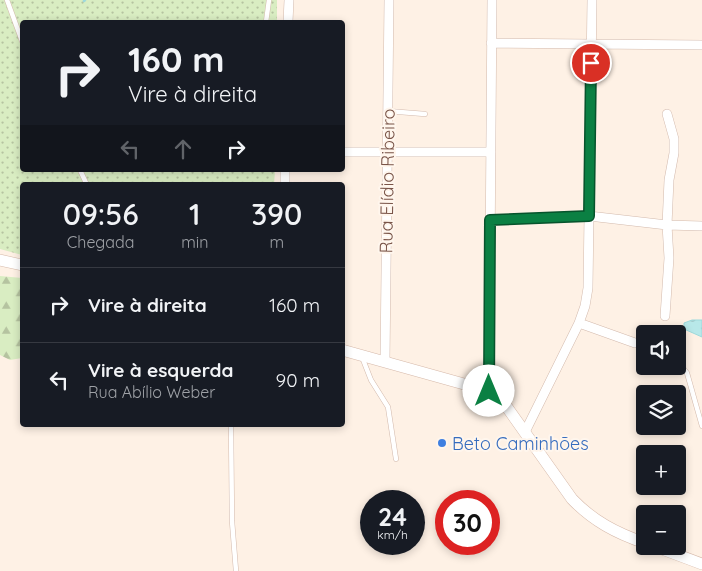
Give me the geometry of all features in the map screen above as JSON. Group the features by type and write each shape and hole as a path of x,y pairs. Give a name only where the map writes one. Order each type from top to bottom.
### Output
{"street":[{"path":"288,20 289,0"},
{"name":"Rua Elídio Ribeiro","path":"385,362 389,0"},
{"path":"489,391 492,0"},
{"path":"525,432 579,323 585,306 588,288 592,0"},
{"path":"491,43 702,45"},
{"path":"665,316 669,180 674,153 674,139 667,114"},
{"path":"345,152 491,152"},
{"path":"490,220 589,216 667,225 702,226"},
{"path":"0,260 20,265"},
{"path":"579,323 635,343"},
{"path":"345,351 489,391 504,402 572,499 584,512 611,529 636,539"},
{"path":"678,555 702,564"}],"lane":[{"path":"7,0 20,36"},
{"path":"266,20 269,0"},
{"path":"388,111 425,114"},
{"path":"361,355 371,380 388,407 396,459"},
{"path":"686,372 702,426"},
{"path":"231,427 232,521 236,571"}],"green space":[{"path":"0,0 277,0 277,20 20,20 20,172 275,172 274,182 20,182 20,254 0,249"},
{"path":"0,276 20,278 20,358 10,360 0,355"}],"water":[{"path":"692,320 702,320 702,337 686,330 684,323"}],"place":[{"name":"Beto Caminhões","path":"442,443"}],"route":[{"path":"489,391 490,220 589,216 591,63"}]}
